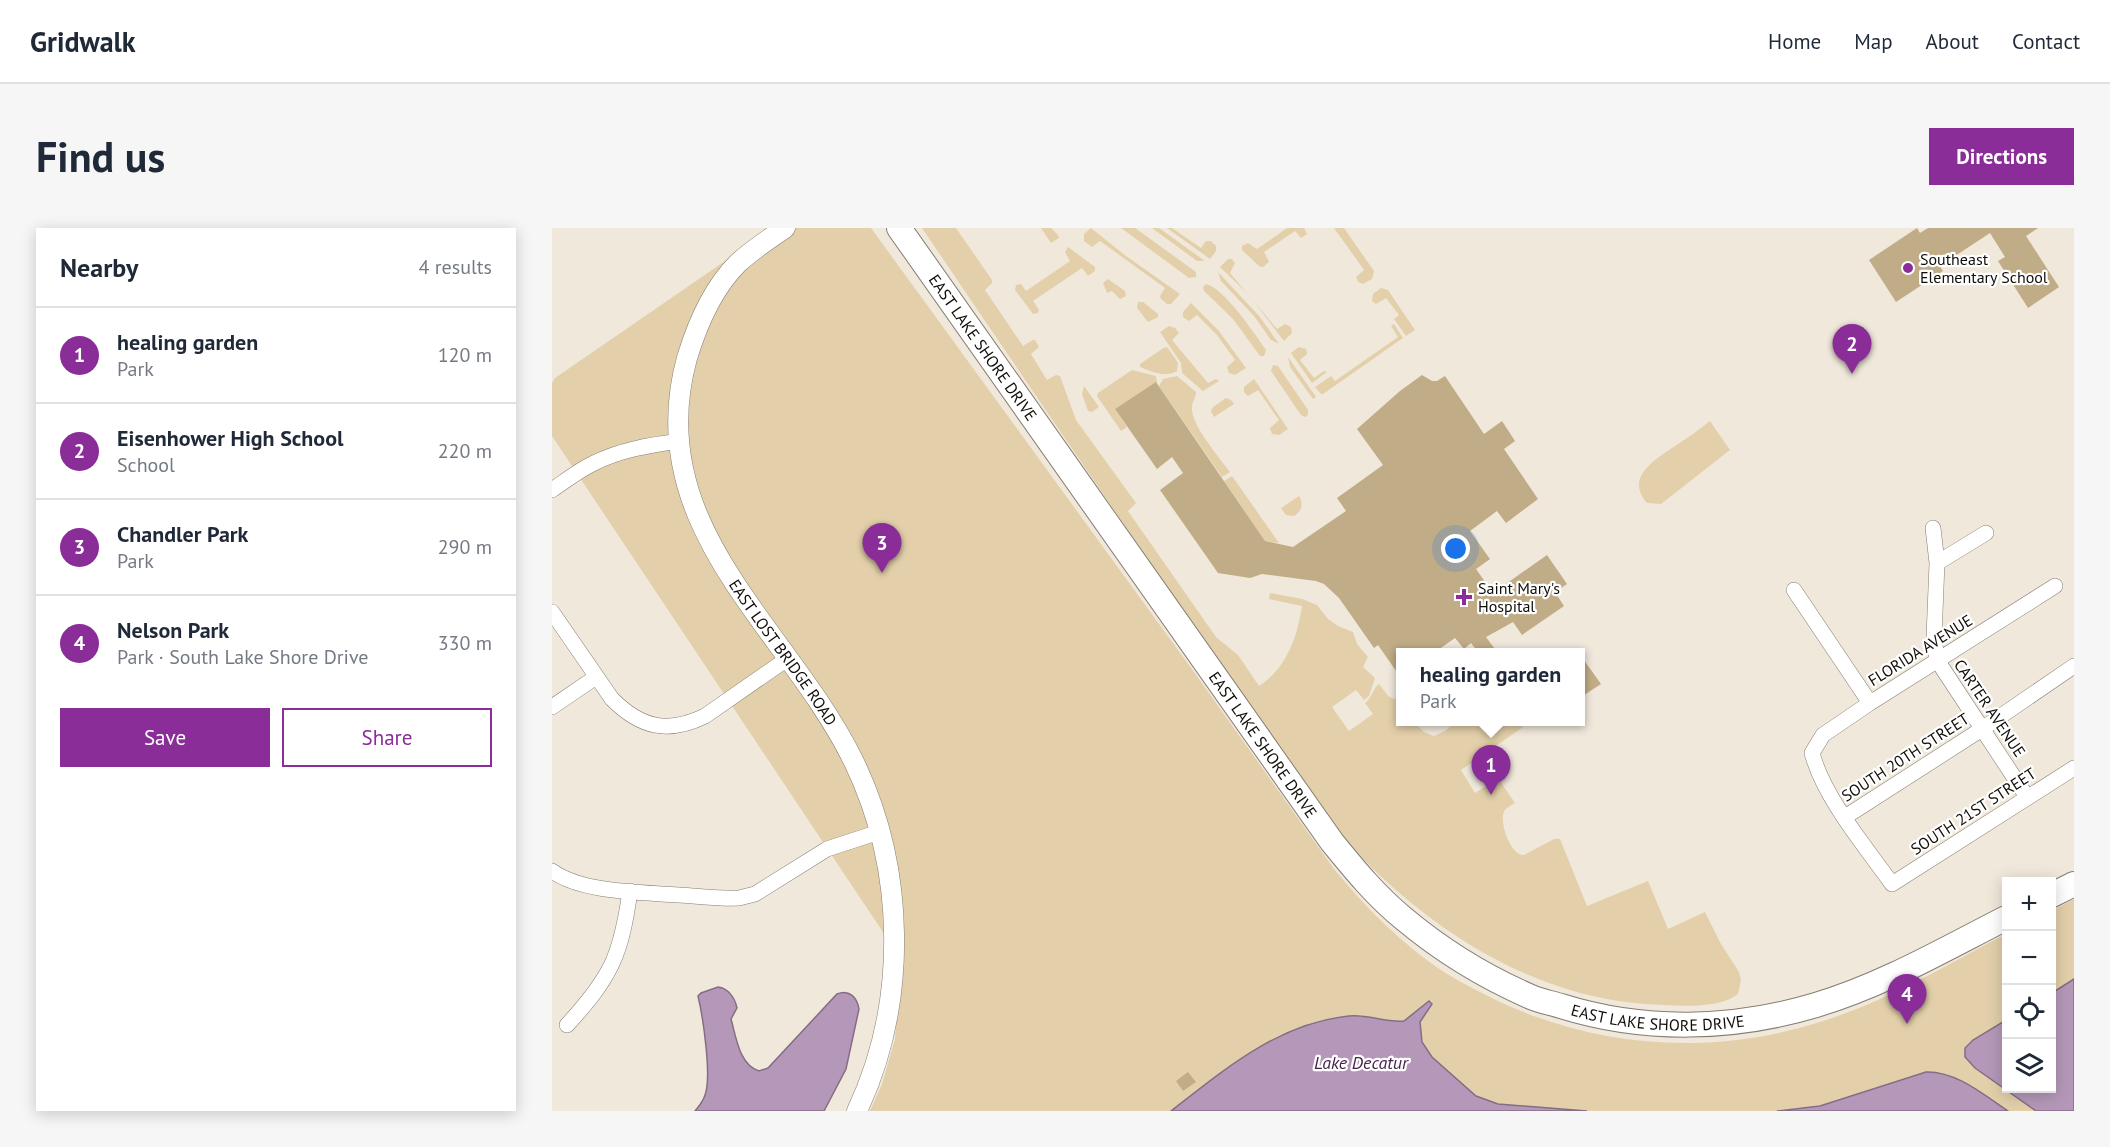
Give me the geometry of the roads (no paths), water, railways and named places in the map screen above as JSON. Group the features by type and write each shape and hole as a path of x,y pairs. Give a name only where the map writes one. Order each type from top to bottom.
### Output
{"main road":[{"name":"EAST LAKE SHORE DRIVE","path":"899,228 1332,842 1363,880 1401,917 1437,944 1480,971 1532,997 1583,1013 1632,1022 1682,1025 1739,1022 1785,1014 1819,1004 1921,961 2002,920"},
{"path":"2056,893 2074,884"}],"street":[{"name":"EAST LOST BRIDGE ROAD","path":"785,228 738,264 714,294 695,336 683,374 678,418 689,491 709,542 732,580 842,740 865,788 879,832 889,874 893,970 888,1016 880,1051 858,1111"},
{"path":"552,490 592,464 606,458 634,448 680,441"},
{"name":"CARTER AVENUE","path":"1933,528 1937,563 1934,637 1937,660 2027,797"},
{"path":"1937,563 1986,532"},
{"name":"FLORIDA AVENUE","path":"1845,817 1817,773 1812,753 1823,735 2055,586"},
{"path":"1794,590 1870,703"},
{"path":"552,612 612,699 623,710 651,725 677,726 691,723 705,716 787,659"},
{"name":"SOUTH 20TH STREET","path":"1845,817 1983,729 2074,666"},
{"path":"552,707 596,677"},
{"name":"SOUTH 21ST STREET","path":"1845,817 1892,885 2074,768"},
{"path":"552,871 585,884 630,891 730,899 747,897 763,890 827,849 879,832"},
{"path":"567,1025 589,1001 611,969 621,942 630,891"}],"water":[{"path":"2074,979 2074,1111 2036,1111 2010,1093 2056,1093 2056,990"},
{"path":"718,987 728,991 735,1001 737,1008 731,1019 739,1049 747,1063 759,1071 768,1068 837,994 852,995 859,1009 846,1069 824,1111 695,1111 704,1097 708,1075 698,996"},
{"name":"Lake Decatur","path":"1429,1001 1432,1004 1420,1022 1422,1042 1432,1057 1476,1096 1498,1104 1587,1111 1171,1111 1254,1050 1299,1028 1323,1020 1349,1016 1404,1021"},
{"path":"2002,1022 2002,1087 1975,1068 1965,1057 1965,1048 1973,1040"},
{"path":"1926,1072 1948,1075 1959,1080 2008,1111 1777,1111 1820,1106"}],"place":[{"name":"Southeast Elementary School","path":"1908,268"},
{"name":"Eisenhower High School","path":"1852,374"},
{"name":"Chandler Park","path":"882,573"},
{"name":"Saint Mary's Hospital","path":"1464,597"},
{"name":"healing garden","path":"1491,795"},
{"name":"Nelson Park","path":"1907,1024"}]}
